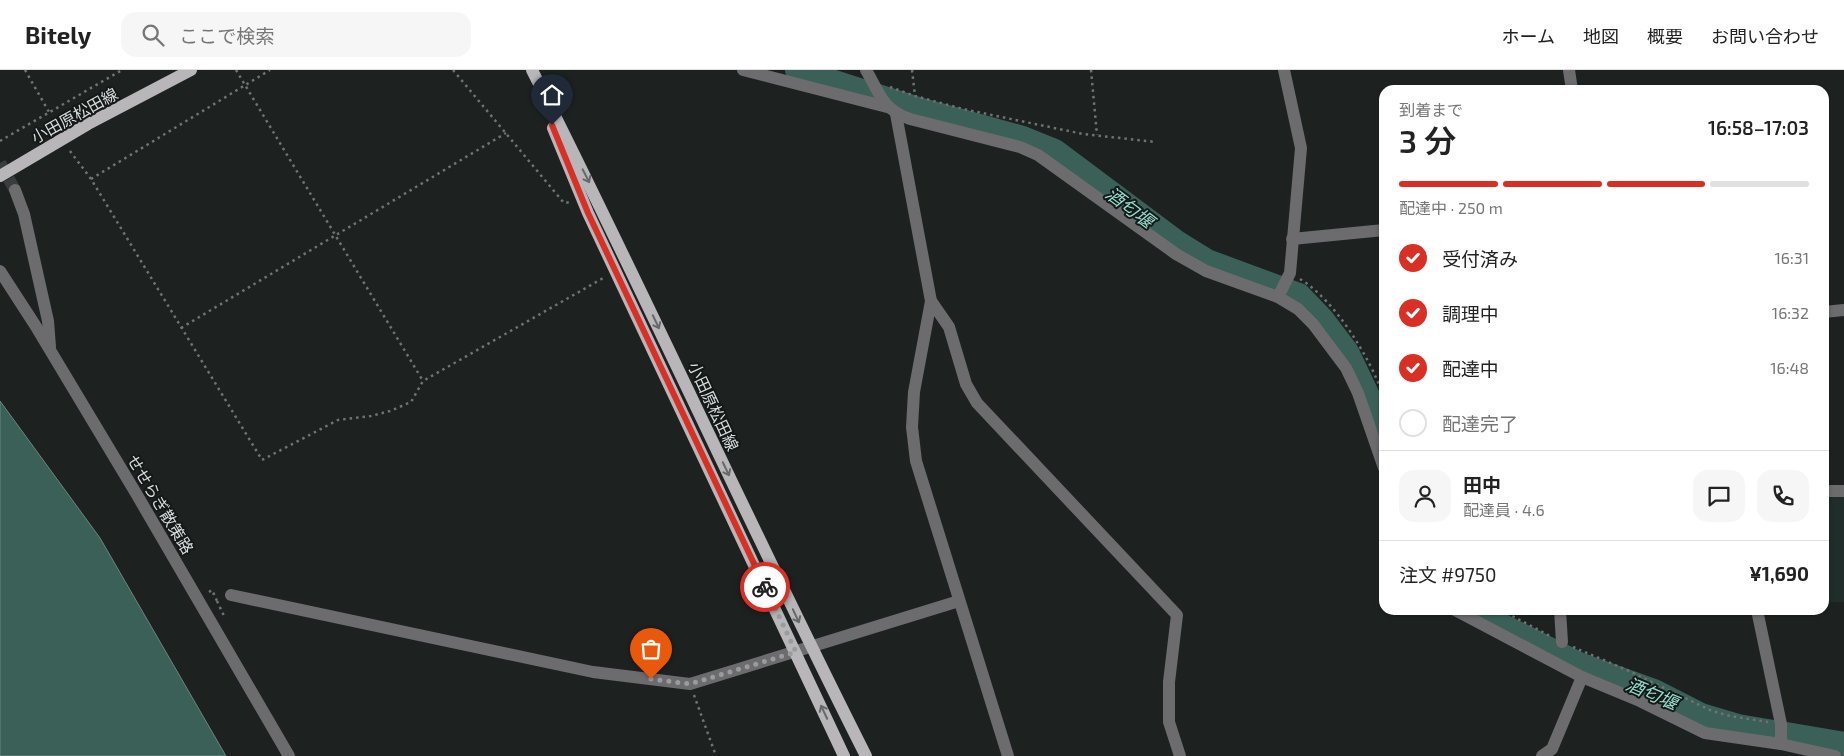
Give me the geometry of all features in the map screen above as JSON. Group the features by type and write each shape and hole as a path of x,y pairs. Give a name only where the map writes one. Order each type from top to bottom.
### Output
{"main road":[{"name":"小田原松田線","path":"0,176 88,124 191,70"},
{"name":"小田原松田線","path":"531,70 582,198 844,756"},
{"name":"小田原松田線","path":"531,70 604,214 811,647 866,756"}],"street":[{"path":"743,70 891,110 910,119 1020,147 1038,155 1176,254 1206,271 1278,297 1298,308 1313,324 1346,368 1358,393 1379,454"},
{"path":"1278,297 1290,273 1301,148 1284,70"},
{"path":"1569,70 1571,85"},
{"path":"868,74 891,110 931,301 914,392 912,427 916,461 1008,756"},
{"path":"15,190 24,214 33,253 48,322 51,352"},
{"path":"1292,239 1379,230"},
{"name":"せせらぎ散策路","path":"0,271 137,495 289,756"},
{"path":"931,301 949,327 966,384 977,403 1177,615 1169,682 1169,722 1180,756"},
{"path":"1829,312 1844,310"},
{"path":"1829,491 1844,491"},
{"path":"231,594 593,672 690,684 959,601"},
{"path":"1464,615 1582,677 1640,701 1704,733 1781,744 1799,752 1835,756"},
{"path":"1560,615 1562,642"},
{"path":"1758,615 1781,724 1781,744"},
{"path":"1542,756 1552,749 1582,677"}],"path":[{"path":"25,70 49,112"},
{"path":"0,141 122,70"},
{"path":"236,70 424,381"},
{"path":"91,179 270,70"},
{"path":"453,70 564,203 582,198"},
{"path":"912,70 915,96"},
{"path":"1091,70 1097,135"},
{"path":"868,74 915,96 962,109 1097,135 1156,142"},
{"path":"181,328 506,133"},
{"path":"70,152 91,179 262,460 338,420 370,416 410,402 424,381 616,271"},
{"path":"1290,273 1308,284 1327,302 1362,349 1379,384"},
{"path":"1511,615 1562,642 1627,670 1712,711 1730,716 1781,724"},
{"path":"690,684 716,756"}],"shaded area":[{"path":"0,401 100,538 226,756 0,756"},
{"path":"1829,495 1844,495 1844,602 1829,602"}],"waterway":[{"name":"酒匂堰","path":"797,70 915,108 1023,138 1055,151 1178,243 1207,261 1299,295 1322,319 1347,352 1369,398 1379,427"},
{"name":"酒匂堰","path":"1481,615 1579,664 1654,691 1701,715 1738,726 1844,744"}],"tunnel":[{"path":"0,163 15,190"}],"way so far":[{"path":"651,679 690,684 796,652 765,587"}],"route":[{"path":"552,125 588,213 765,587"}]}
